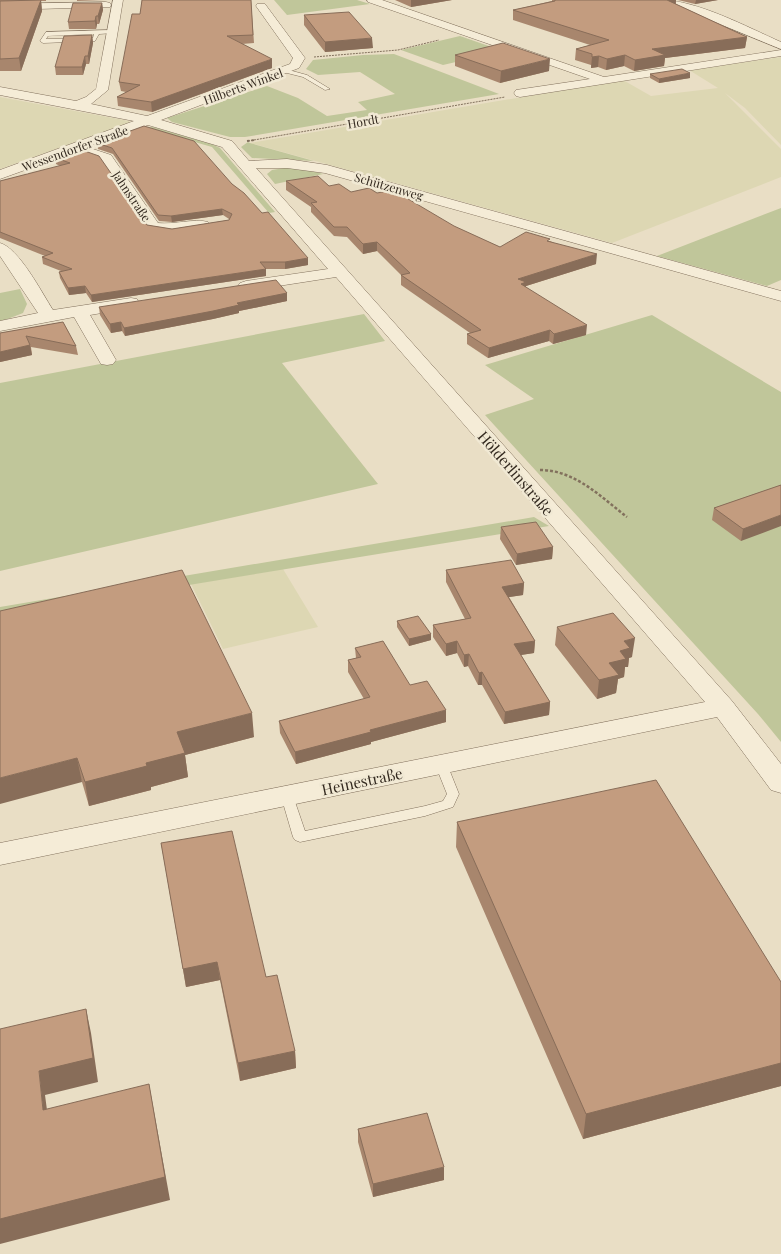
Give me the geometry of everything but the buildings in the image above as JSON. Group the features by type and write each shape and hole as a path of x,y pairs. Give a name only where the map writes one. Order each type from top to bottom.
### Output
{"street":[{"path":"372,0 603,80"},
{"path":"666,0 701,12 781,46"},
{"path":"0,7 118,2 102,90 90,100 77,105"},
{"name":"Hilberts Winkel","path":"150,120 295,66 299,58 261,6"},
{"path":"520,93 781,53"},
{"path":"0,91 150,120 227,144 247,165"},
{"name":"Wessendorfer Straße","path":"0,175 150,120"},
{"name":"Jahnstraße","path":"76,148 106,158 153,227 172,229 215,223"},
{"name":"Schützenweg","path":"247,165 274,162 302,164 327,169 781,296"},
{"name":"Hölderlinstraße","path":"247,165 339,272 724,707 781,783"},
{"path":"3,255 48,316"},
{"path":"233,288 339,272"},
{"path":"0,326 48,316 146,301"},
{"path":"79,311 107,360"},
{"name":"Heinestraße","path":"0,854 724,707"}],"lane":[{"path":"97,33 95,39 43,40 46,34 112,32"},
{"path":"285,71 305,76 327,88"},
{"path":"287,796 300,837 329,831 425,811 448,804 453,794 441,764"}],"path":[{"path":"299,58 398,50 468,33"},
{"name":"Hordt","path":"227,144 499,98"},
{"path":"518,475 548,469 571,475 627,517"}],"shaded area":[{"path":"781,57 781,145 745,108 725,93 781,149 781,177 612,243 250,143 623,80 651,96 718,88 689,70"},
{"path":"0,97 129,121 130,123 0,169"},
{"path":"283,569 318,627 223,649 191,584"}],"green space":[{"path":"274,0 357,0 370,4 287,15"},
{"path":"460,36 503,51 443,65 401,50"},
{"path":"394,54 499,94 245,137 230,137 172,122 167,118 267,86 298,98 327,116 367,110 358,102 395,94 360,72 318,75 306,69 313,60"},
{"path":"153,127 220,148 275,212 269,213 212,147 146,128"},
{"path":"248,142 314,161 252,158 241,147"},
{"path":"302,168 323,174 275,184 267,174 272,170"},
{"path":"781,208 781,280 767,286 657,256"},
{"path":"20,289 27,304 23,313 0,322 0,293"},
{"path":"364,314 385,341 282,363 378,484 0,571 0,383"},
{"path":"652,315 781,392 781,742 758,714 485,415 534,399 485,365"},
{"path":"534,517 549,526 0,616 0,607"}]}
